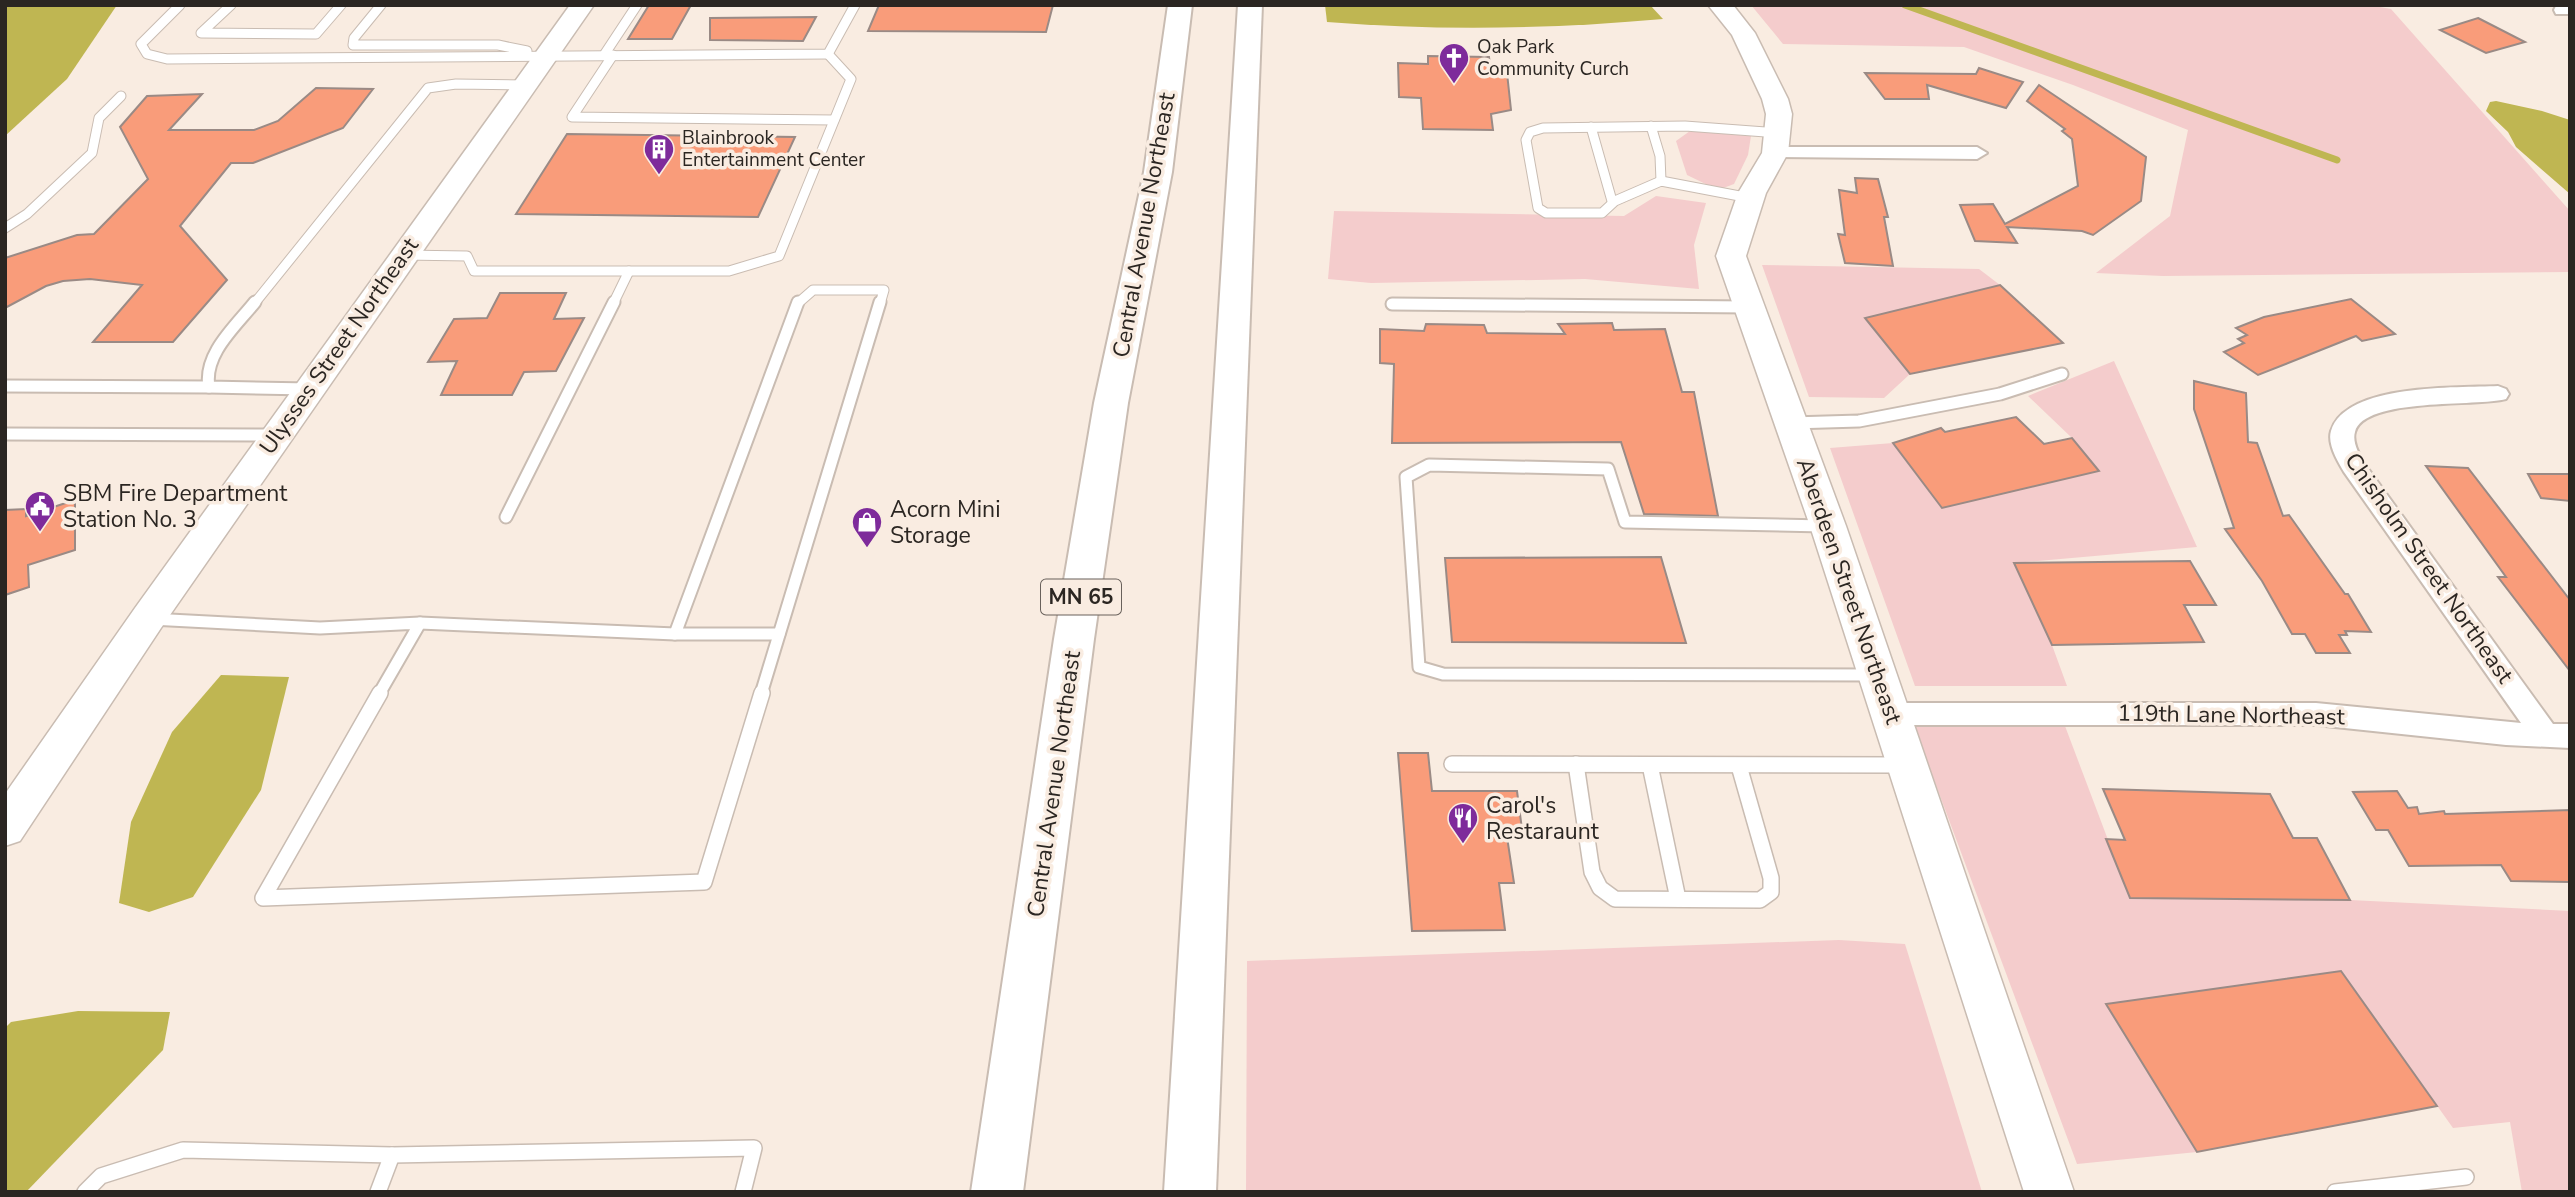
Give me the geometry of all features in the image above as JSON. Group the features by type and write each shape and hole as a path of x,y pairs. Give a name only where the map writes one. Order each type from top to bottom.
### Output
{"highway":[{"name":"Central Avenue Northeast","path":"997,1192 1074,639 1111,403 1158,172 1180,5"},
{"path":"1190,1192 1250,5"}],"street":[{"name":"Ulysses Street Northeast","path":"5,828 148,618 582,5"},
{"path":"1720,5 1743,33 1775,99 1777,143 1977,153"},
{"name":"Aberdeen Street Northeast","path":"1777,143 1750,198 1731,256 1828,526 2049,1192"},
{"name":"Chisholm Street Northeast","path":"2498,394 2402,400 2371,405 2351,415 2343,429 2343,443 2353,466 2558,736"},
{"name":"119th Lane Northeast","path":"1891,714 2316,714 2372,718 2479,733 2558,736"}],"lane":[{"path":"180,5 141,44 143,51 150,57 467,59 545,55 828,54 850,79 779,256 729,271 474,271 467,256 404,255"},
{"path":"231,5 201,33 316,34 341,5"},
{"path":"381,5 354,38 353,45 498,45 545,55"},
{"path":"637,5 572,117 834,120"},
{"path":"828,54 855,5"},
{"path":"209,387 205,372 210,359 428,88 456,84 525,85"},
{"path":"5,228 27,214 92,153 99,118 121,96"},
{"path":"1651,126 1660,156 1661,181"},
{"path":"1661,181 1651,190 1612,201 1602,213 1546,213 1538,208 1526,140 1530,132 1543,128 1685,126 1777,143"},
{"path":"1591,127 1612,201"},
{"path":"1661,181 1750,198"},
{"path":"506,517 629,271"},
{"path":"420,623 263,898 704,882 884,290 813,290 798,302 675,634"},
{"path":"1392,304 1750,307"},
{"path":"1792,423 1859,421 2000,394 2063,374"},
{"path":"5,386 309,389"},
{"path":"5,434 277,435"},
{"path":"1828,526 1638,524 1625,522 1608,469 1429,465 1406,477 1419,667 1443,674 1877,676"},
{"path":"148,618 263,626 393,626 420,623 675,634 779,634"},
{"path":"1452,764 1909,765"},
{"path":"1576,764 1592,872 1600,888 1615,899 1760,900 1771,892 1771,878 1740,766"},
{"path":"1650,765 1678,899"},
{"path":"85,1192 101,1176 183,1150 392,1155 754,1148 743,1192"},
{"path":"377,1192 392,1155"},
{"path":"2335,1192 2466,1177"}],"shaded area":[{"path":"5,5 117,5 67,79 5,136"},
{"path":"1325,5 1650,5 1663,19 1537,27 1411,27 1327,22"},
{"path":"1751,5 2369,5 2391,9 2570,211 2570,272 2163,276 2096,273 2170,216 2188,130 2073,85 1964,47 1783,44"},
{"path":"2496,101 2570,120 2570,194 2516,147 2508,132 2486,111 2490,102"},
{"path":"1690,131 1751,136 1748,155 1734,184 1718,190 1687,175 1676,141"},
{"path":"1656,196 1706,203 1694,245 1699,289 1585,279 1371,283 1328,279 1334,211 1624,216"},
{"path":"1762,265 1979,269 2000,285 1865,318 1910,374 1884,398 1809,397"},
{"path":"2114,361 2197,547 2014,563 2052,645 2067,686 1915,686 1830,448 1893,443 1942,508 2099,471 2072,438 2028,396"},
{"path":"221,675 289,677 261,790 193,897 149,912 119,903 131,822 172,732"},
{"path":"1914,726 2065,726 2130,898 2350,900 2570,911 2570,1192 2522,1192 2510,1122 2453,1128 2341,971 2107,1004 2197,1152 2077,1164"},
{"path":"1839,940 1905,944 1982,1192 1246,1192 1247,961"},
{"path":"78,1011 170,1012 163,1050 26,1192 5,1192 5,1028 11,1022"}],"building":[{"path":"649,5 691,5 672,39 628,39"},
{"path":"879,5 1053,5 1046,32 868,31"},
{"path":"816,17 803,41 710,40 710,18"},
{"path":"2478,18 2525,42 2486,53 2440,30"},
{"name":"Oak Park Community Curch","path":"1428,56 1489,57 1491,73 1507,73 1511,110 1491,114 1493,130 1423,129 1421,98 1399,97 1398,63 1428,64"},
{"path":"1979,68 2023,82 2006,108 1927,85 1929,99 1885,99 1865,73 1976,74"},
{"path":"2039,85 2146,157 2141,201 2093,235 2082,231 2007,227 2017,243 1975,241 1960,205 1993,204 2005,224 2078,186 2072,139 2062,131 2065,129 2027,101"},
{"path":"316,88 373,89 343,128 253,163 231,163 180,226 227,280 173,342 93,342 142,285 90,279 63,281 46,286 5,308 5,258 77,235 94,234 148,179 120,127 147,96 202,94 169,130 254,130 278,121"},
{"name":"Blainbrook Entertainment Center","path":"567,134 795,137 758,217 516,214"},
{"path":"1855,178 1878,179 1888,217 1884,217 1893,266 1845,263 1838,234 1845,235 1839,190 1857,193"},
{"path":"2000,285 2063,343 1910,374 1865,318"},
{"path":"500,293 566,293 554,319 584,318 556,371 524,372 512,395 441,395 457,361 428,362 454,319 487,318"},
{"path":"2351,299 2395,334 2362,341 2356,336 2258,375 2224,352 2244,343 2238,339 2247,335 2236,328 2264,317"},
{"path":"1612,323 1614,330 1665,329 1682,392 1694,392 1718,516 1644,514 1621,442 1392,443 1394,364 1380,363 1380,329 1424,331 1426,324 1484,325 1487,333 1565,334 1558,324"},
{"path":"2194,381 2246,393 2248,442 2257,443 2283,516 2289,515 2345,594 2348,594 2371,632 2345,631 2347,635 2339,635 2350,653 2316,653 2305,634 2292,634 2262,581 2225,529 2234,528 2194,409"},
{"path":"2016,417 2044,444 2072,438 2099,471 1942,508 1893,443 1941,428 1945,432"},
{"path":"2426,466 2468,468 2570,600 2570,671 2498,577 2506,577"},
{"path":"2528,474 2570,474 2570,501 2541,498"},
{"name":"SBM Fire Department Station No. 3","path":"75,500 75,550 28,565 29,587 5,595 5,510 26,509 26,516"},
{"path":"1661,557 1686,643 1452,642 1445,558"},
{"path":"2190,561 2216,605 2184,605 2204,642 2052,645 2014,563"},
{"path":"1398,753 1428,753 1432,791 1517,791 1523,837 1507,837 1514,883 1499,883 1505,930 1412,931"},
{"path":"2103,789 2270,794 2293,838 2317,838 2350,900 2130,898 2106,839 2125,840"},
{"path":"2397,791 2408,808 2417,807 2419,814 2444,811 2445,814 2570,810 2570,882 2511,881 2501,865 2409,866 2388,830 2376,830 2353,792"},
{"path":"2341,971 2437,1106 2197,1152 2106,1004"}],"waterway":[{"path":"1905,5 2337,160"}],"place":[{"name":"Oak Park Community Curch","path":"1454,85"},
{"name":"Blainbrook Entertainment Center","path":"659,176"},
{"name":"SBM Fire Department Station No. 3","path":"40,533"},
{"name":"Acorn Mini Storage","path":"867,549"},
{"name":"Carol's Restaraunt","path":"1463,845"}]}
